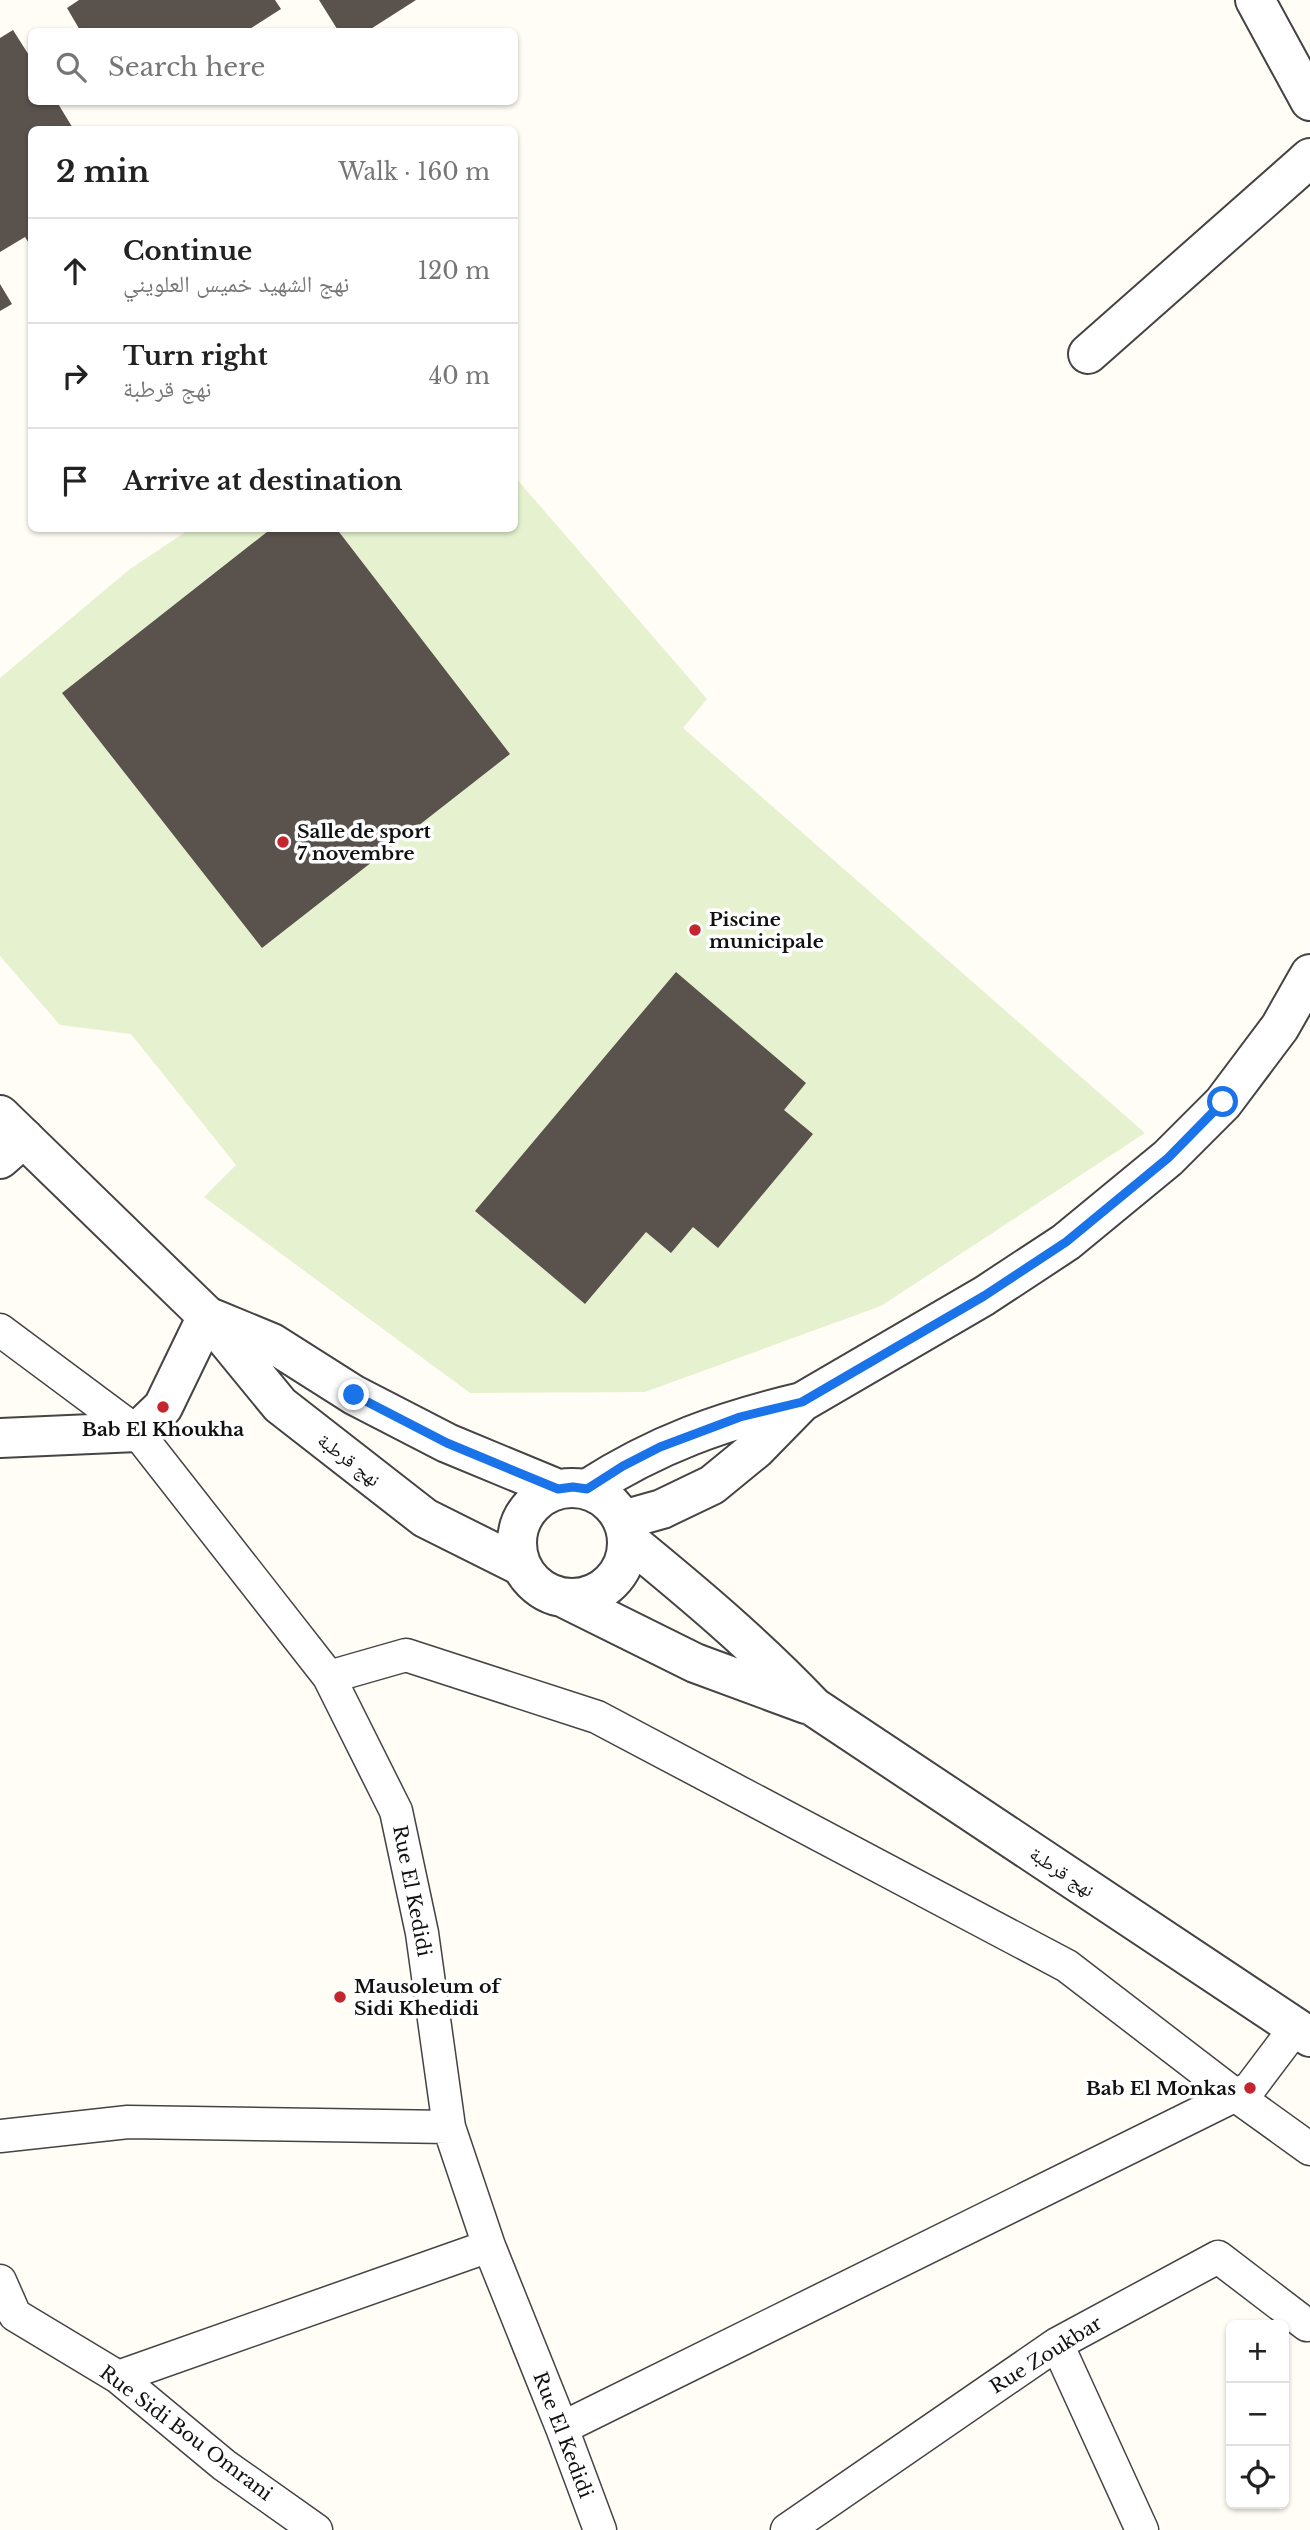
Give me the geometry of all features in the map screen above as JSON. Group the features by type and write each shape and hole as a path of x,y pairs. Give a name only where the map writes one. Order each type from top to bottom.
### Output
{"street":[{"path":"1255,0 1310,101"},
{"path":"1088,354 1310,158"},
{"path":"625,1530 712,1485 756,1449 802,1402 984,1296 1066,1242 1168,1158 1223,1102 1280,1027 1310,974"},
{"name":"نهج قرطبة","path":"8,1138 207,1316 280,1405 425,1518 521,1566"},
{"path":"0,1438 137,1432 163,1406 207,1316"},
{"name":"نهج قرطبة","path":"207,1316 272,1343 354,1395 447,1443 572,1489"},
{"name":"Rue El Kedidi","path":"0,1329 137,1432 329,1677 396,1811 422,1933 449,2127 489,2246 600,2530"},
{"path":"572,1489 602,1496 614,1506 625,1530 625,1558 617,1576 603,1589 586,1597 566,1599 548,1594 532,1582 521,1566 516,1547 519,1528 527,1511 540,1497 572,1489 660,1447 740,1417 802,1402"},
{"name":"نهج قرطبة","path":"625,1530 746,1638 814,1707 1303,2032"},
{"name":"نهج قرطبة","path":"566,1599 695,1663 814,1707"},
{"path":"329,1677 406,1655 597,1717 1067,1966 1310,2149"},
{"path":"562,2428 1250,2088 1303,2032"},
{"path":"0,2136 128,2122 449,2127"},
{"path":"118,2377 489,2246"},
{"name":"Rue Zoukbar","path":"787,2530 1057,2344 1218,2258 1307,2325 1310,2324"},
{"name":"Rue Sidi Bou Omrani","path":"0,2281 7,2315 118,2377 224,2465 316,2530"},
{"path":"1057,2344 1142,2530"}],"green space":[{"path":"518,480 707,699 683,728 1145,1133 881,1306 645,1392 470,1393 204,1197 236,1165 131,1034 60,1025 0,956 0,678 130,569 186,532 518,532"}],"building":[{"path":"79,0 275,0 281,9 251,28 79,28 67,8"},
{"path":"319,0 416,0 372,28 336,28"},
{"path":"13,30 28,54 28,105 59,105 72,126 28,126 28,242 25,237 0,252 0,38"},
{"path":"0,284 12,304 0,311"},
{"path":"267,532 339,532 510,754 262,948 62,693"},
{"path":"676,972 806,1083 784,1110 813,1134 718,1248 693,1227 671,1253 646,1232 585,1304 475,1211"}],"place":[{"name":"Salle de sport 7 novembre","path":"283,842"},
{"name":"Piscine municipale","path":"695,930"},
{"name":"Bab El Khoukha","path":"163,1407"},
{"name":"Mausoleum of Sidi Khedidi","path":"340,1997"},
{"name":"Bab El Monkas","path":"1250,2088"}],"route":[{"path":"354,1395 447,1443 558,1489 587,1489 660,1447 740,1417 802,1402 984,1296 1066,1242 1168,1158 1223,1102"}]}
